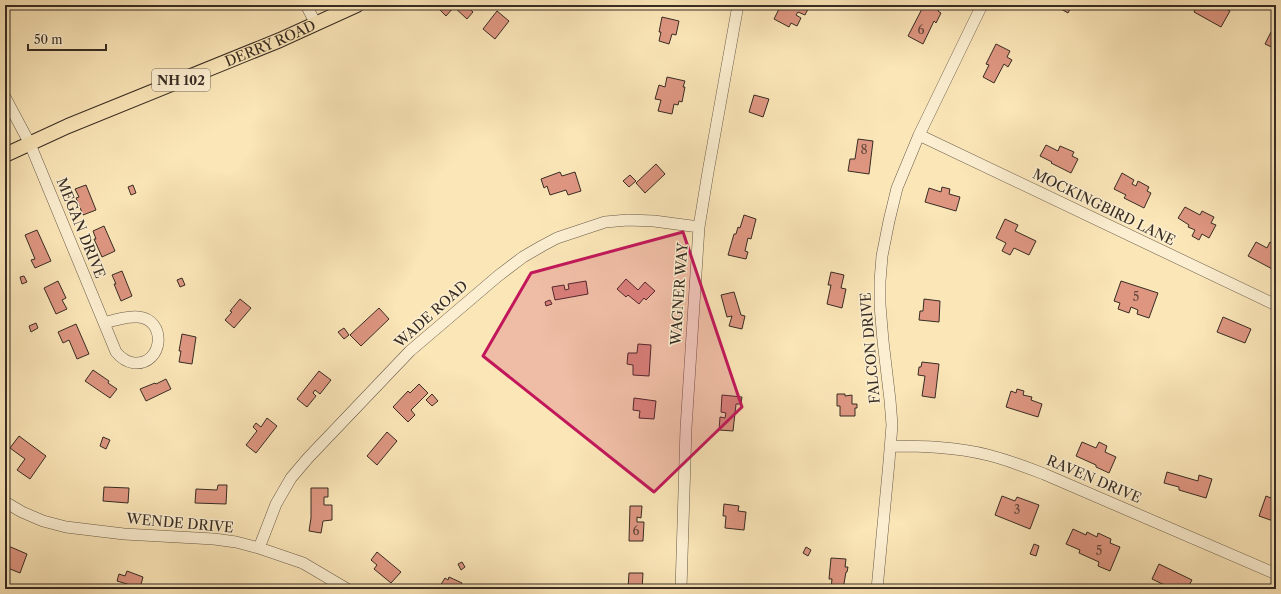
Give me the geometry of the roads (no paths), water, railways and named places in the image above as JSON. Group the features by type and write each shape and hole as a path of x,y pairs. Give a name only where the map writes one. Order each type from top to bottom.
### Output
{"main road":[{"name":"DERRY ROAD","path":"5,155 68,126 280,40 357,5"}],"street":[{"path":"306,5 316,24"},
{"name":"WAGNER WAY","path":"681,589 686,428 699,227 738,5"},
{"name":"FALCON DRIVE","path":"877,589 892,425 880,305 882,256 897,188 919,135 982,5"},
{"name":"MEGAN DRIVE","path":"5,97 10,110 30,144 116,352 120,358 128,362 136,363 143,362 149,358 158,347 158,333 150,321 137,317 104,322"},
{"name":"MOCKINGBIRD LANE","path":"919,135 1276,305"},
{"name":"WADE ROAD","path":"259,548 276,504 291,478 308,458 410,351 464,304 517,262 557,238 605,222 628,220 654,221 699,227"},
{"name":"RAVEN DRIVE","path":"890,446 939,447 987,455 1011,461 1276,574"},
{"name":"WENDE DRIVE","path":"5,502 22,512 43,521 66,527 124,534 214,539 236,542 303,563 347,589"}]}
